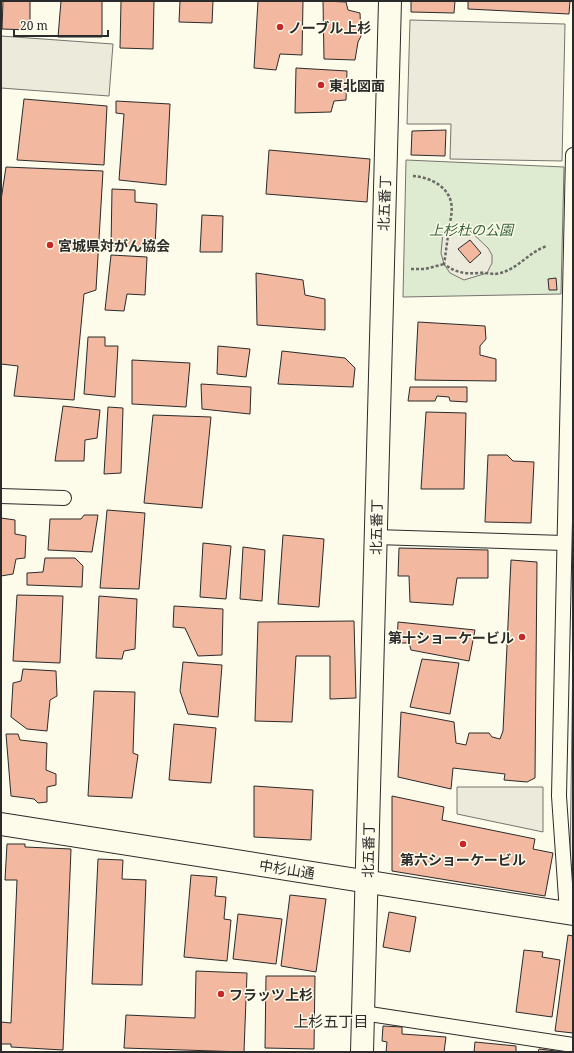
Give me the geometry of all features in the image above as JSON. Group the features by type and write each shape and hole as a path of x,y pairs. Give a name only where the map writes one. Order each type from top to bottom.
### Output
{"street":[{"name":"北五番丁","path":"362,1052 390,1"},
{"name":"中杉山通","path":"1,824 570,913"}],"lane":[{"path":"570,913 559,796 573,155"},
{"path":"1,496 64,498"},
{"path":"376,537 564,543"},
{"path":"363,1013 573,1045"}],"path":[{"path":"385,176 415,176 439,185 446,191 451,202 452,213 444,264"},
{"path":"444,264 451,269 466,274 495,274 520,264 545,246 571,250"},
{"path":"382,268 425,269 444,264"}],"green space":[{"name":"上杉杜の公園","path":"406,160 564,167 561,294 403,297"}],"shaded area":[{"path":"410,20 565,24 562,161 450,159 451,124 407,124"},
{"path":"1,36 113,44 109,96 1,88"},
{"path":"449,227 469,230 488,248 492,255 492,263 487,273 464,280 450,273 444,264 441,253 443,232"},
{"path":"573,649 573,865 570,865"},
{"path":"457,787 543,787 543,832 457,814"}],"building":[{"path":"3,1 30,1 30,30 2,29"},
{"path":"61,1 102,1 102,37 58,37"},
{"path":"121,1 154,1 153,49 120,48"},
{"path":"180,1 213,1 212,23 179,22"},
{"name":"ノーブル上杉","path":"258,1 303,1 302,55 280,54 276,70 254,68"},
{"path":"323,1 346,2 348,10 360,13 361,36 358,42 355,60 324,59"},
{"path":"411,1 455,1 454,13 411,12"},
{"path":"468,1 570,1 569,14 468,9"},
{"name":"東北図面","path":"296,68 347,71 346,100 334,101 331,112 295,113"},
{"path":"24,99 107,106 104,165 17,160"},
{"path":"116,101 170,104 166,185 119,180 124,114 116,113"},
{"path":"446,130 445,156 411,155 412,131"},
{"path":"269,150 370,159 367,202 266,194"},
{"name":"宮城県対がん協会","path":"6,167 103,171 96,290 84,294 74,400 14,396 18,366 1,364 1,200"},
{"path":"112,189 135,190 135,202 157,204 155,247 111,246"},
{"path":"202,215 223,216 222,252 200,252"},
{"path":"470,240 481,253 470,263 458,249"},
{"path":"111,255 147,257 145,295 127,294 124,311 105,310"},
{"path":"256,273 303,280 305,295 325,299 325,330 257,325"},
{"path":"556,278 557,290 549,290 548,279"},
{"path":"418,322 485,326 486,339 480,346 480,355 496,359 496,381 415,380"},
{"path":"88,337 105,337 105,346 118,346 115,397 84,394"},
{"path":"218,346 250,349 246,377 217,374"},
{"path":"282,351 345,358 355,368 353,387 278,384"},
{"path":"132,360 190,363 186,407 132,404"},
{"path":"201,384 251,387 250,414 202,409"},
{"path":"410,387 467,387 467,402 450,401 449,397 437,396 435,401 408,401"},
{"path":"63,406 100,410 97,438 85,440 84,461 55,461"},
{"path":"108,407 123,408 121,473 104,474"},
{"path":"426,412 466,413 464,489 421,489"},
{"path":"153,415 211,417 202,508 144,503"},
{"path":"488,455 507,455 513,461 534,462 531,523 485,522"},
{"path":"107,510 145,513 139,589 100,588"},
{"path":"84,515 98,515 92,552 48,550 50,519 81,519"},
{"path":"1,518 15,520 15,534 26,536 25,558 16,559 13,574 1,576"},
{"path":"283,535 324,539 319,607 278,604"},
{"path":"203,543 231,546 226,599 200,597"},
{"path":"243,547 265,550 262,601 240,599"},
{"path":"399,548 488,550 488,578 457,578 453,605 410,602 409,576 398,576"},
{"path":"45,558 75,558 83,566 82,587 27,585 27,573 43,572"},
{"name":"第十ショーケービル","path":"511,560 537,562 535,778 527,782 504,780 505,774 453,768 451,789 398,777 401,712 454,722 456,743 466,745 469,733 489,733 492,737 500,739 503,731"},
{"path":"17,595 63,596 60,663 13,661"},
{"path":"99,596 137,599 135,649 124,651 122,659 96,658"},
{"path":"174,606 223,609 222,655 198,656 185,628 173,627"},
{"path":"354,621 356,698 330,699 330,656 296,656 292,722 255,721 258,622"},
{"path":"398,622 475,630 469,661 411,650 409,643 397,643"},
{"path":"422,659 459,663 450,714 410,707"},
{"path":"183,662 222,665 218,717 188,714 180,691"},
{"path":"23,669 56,671 57,696 50,700 47,731 27,729 11,717 13,683 21,681"},
{"path":"94,691 135,692 133,753 138,755 132,798 88,796"},
{"path":"174,724 216,728 211,783 169,780"},
{"path":"6,734 18,734 20,740 47,743 46,770 56,774 56,785 47,787 47,802 38,803 34,799 11,796"},
{"path":"254,786 313,790 311,840 254,837"},
{"name":"第六ショーケービル","path":"392,796 444,807 442,820 535,839 533,849 553,853 545,896 392,871"},
{"path":"7,844 25,844 25,847 71,849 63,1050 11,1047 11,1044 1,1044 1,1022 11,1023 17,880 5,880"},
{"path":"98,859 123,860 122,879 146,880 142,985 92,984"},
{"path":"191,875 217,877 215,896 226,897 224,919 231,920 227,961 184,957"},
{"path":"290,895 326,899 316,972 281,966"},
{"path":"389,912 416,917 410,952 383,947"},
{"path":"238,914 282,919 276,964 233,959"},
{"path":"568,935 573,936 573,1033 555,1031"},
{"path":"524,950 543,952 542,957 560,960 552,1017 516,1012"},
{"name":"フラッツ上杉","path":"196,971 247,973 244,1052 124,1048 126,1015 195,1018"},
{"path":"266,976 315,976 314,1049 265,1048"},
{"path":"383,1026 402,1027 402,1034 446,1037 444,1052 386,1052 387,1042 382,1041"},
{"path":"475,1042 516,1046 516,1052 474,1052"},
{"path":"539,1049 564,1052 538,1052"}],"place":[{"name":"ノーブル上杉","path":"280,27"},
{"name":"東北図面","path":"321,85"},
{"name":"宮城県対がん協会","path":"50,245"},
{"name":"第十ショーケービル","path":"522,637"},
{"name":"第六ショーケービル","path":"463,844"},
{"name":"フラッツ上杉","path":"221,994"}],"district":[{"name":"上杉五丁目","path":"331,1021"}]}
